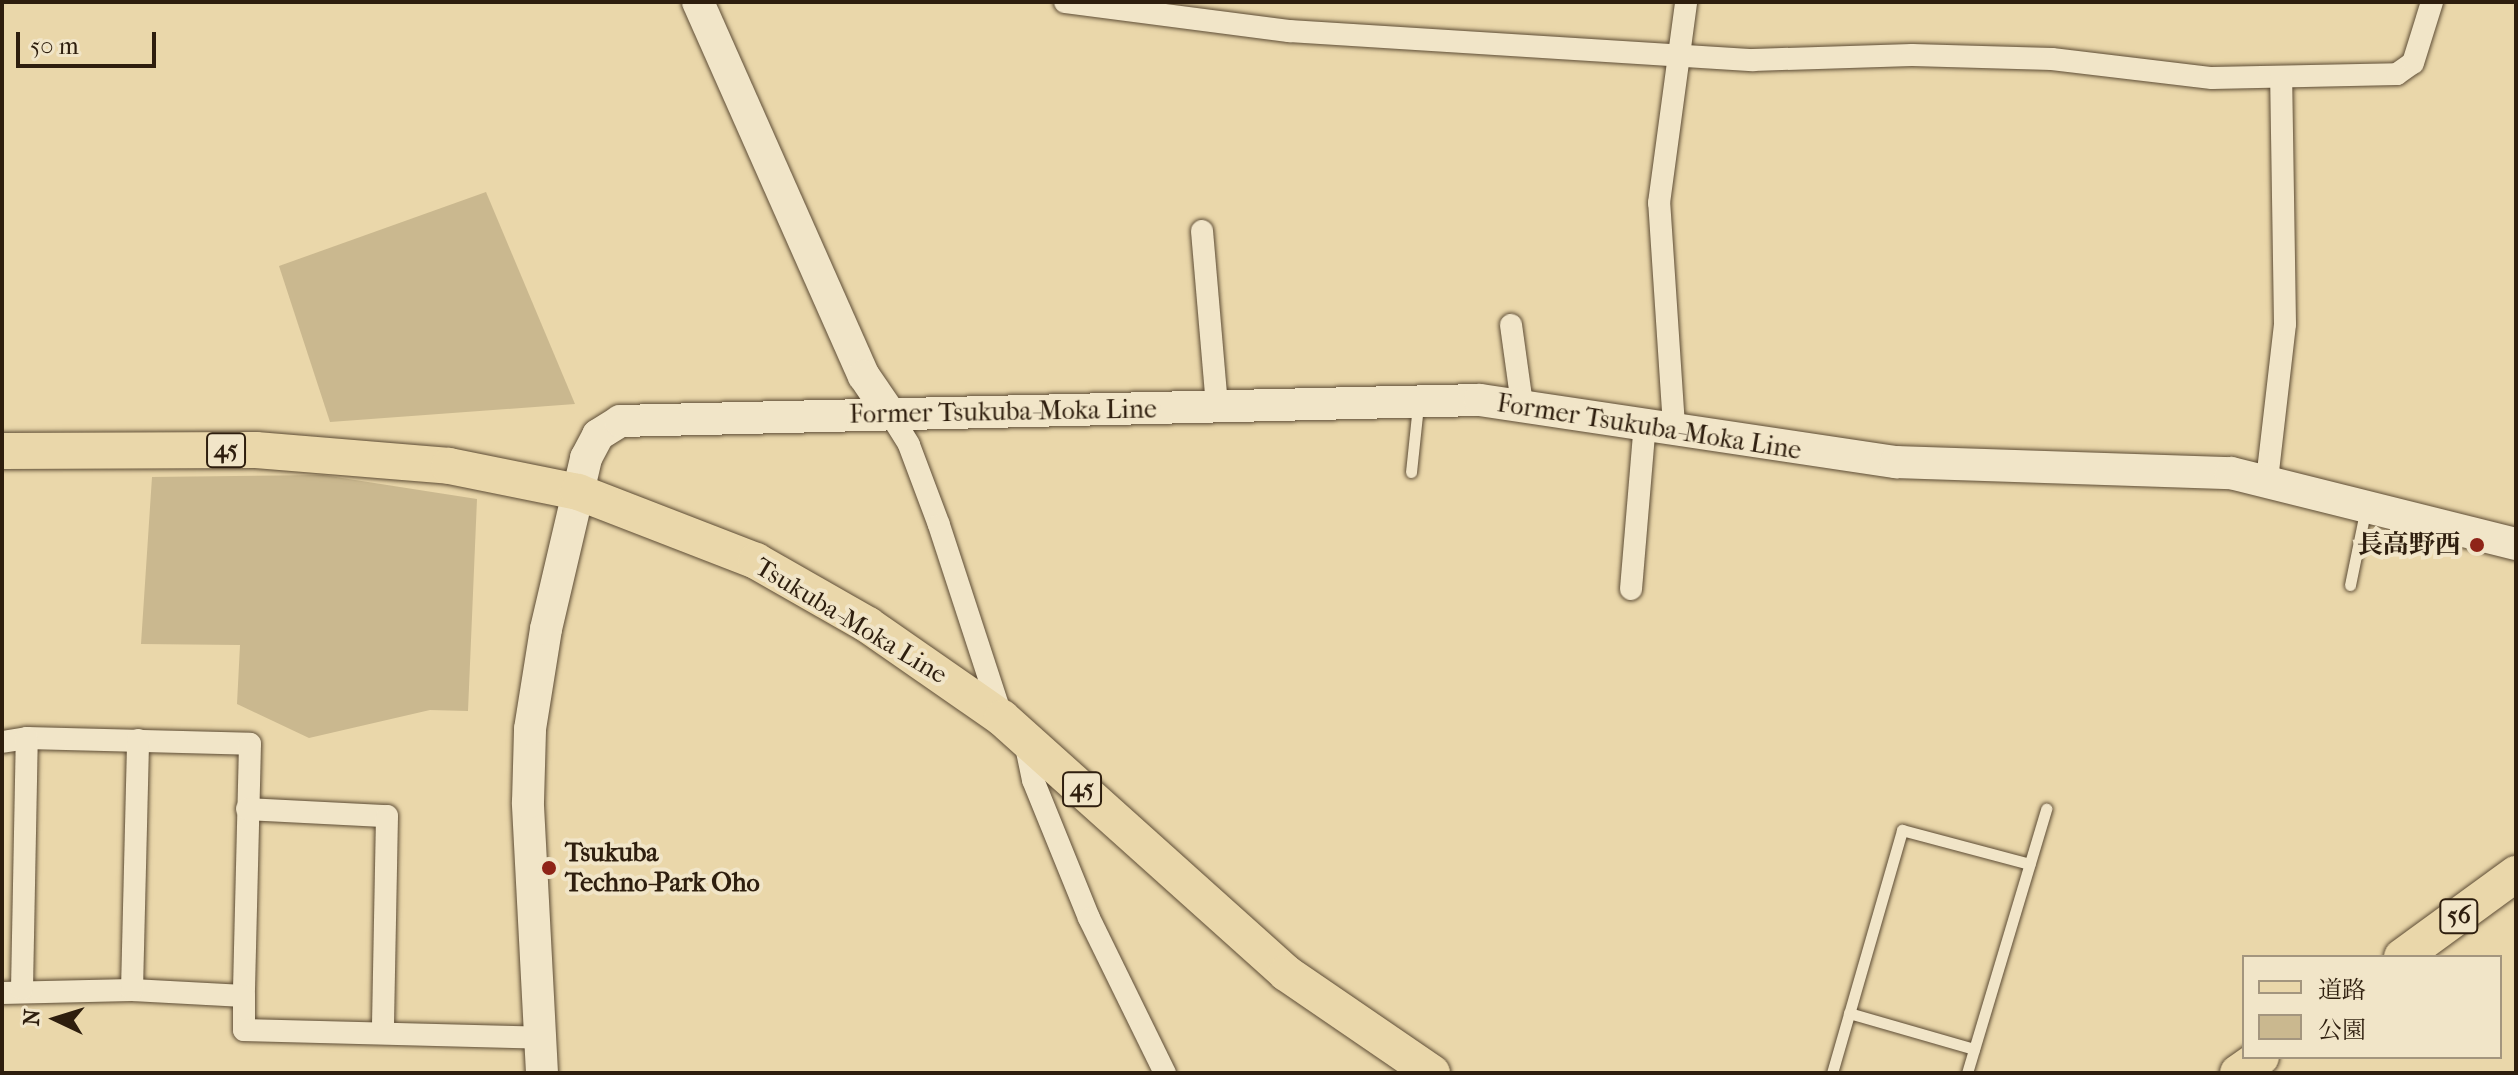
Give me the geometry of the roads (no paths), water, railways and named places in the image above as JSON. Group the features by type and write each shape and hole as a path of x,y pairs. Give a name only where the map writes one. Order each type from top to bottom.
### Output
{"main road":[{"name":"Tsukuba-Moka Line","path":"2,451 344,454 475,470 578,492 685,531 810,590 1013,727 1286,973 1432,1073"},
{"name":"56","path":"2405,955 2516,874"},
{"path":"2238,1073 2258,1059"}],"street":[{"path":"698,2 864,376 909,445 1033,780 1089,918 1165,1073"},
{"path":"1065,2 1289,31 1681,56 2036,59 2212,78 2281,77 2353,71 2397,74 2413,63 2432,2"},
{"path":"1631,589 1659,424 1659,203 1686,2"},
{"path":"2267,480 2285,324 2281,77"},
{"path":"1202,231 1217,407"},
{"path":"1511,325 1522,404"},
{"name":"Former Tsukuba-Moka Line","path":"542,1073 528,802 530,729 546,629 593,440 620,421 1418,402 1522,404 1896,462 2190,469 2267,480 2516,544"},
{"path":"2,742 27,738 250,744 244,1030 541,1038"},
{"path":"27,738 12,991 132,990 244,996"},
{"path":"132,990 138,740"},
{"path":"247,809 387,816 383,1033"}],"lane":[{"path":"1411,472 1418,402"},
{"path":"2350,585 2367,506"},
{"path":"1967,1073 2046,809"},
{"path":"1832,1073 1902,830 2030,864"},
{"path":"1849,1013 1974,1049"}],"place":[{"name":"長高野西","path":"2477,545"},
{"name":"Tsukuba Techno-Park Oho","path":"549,868"}]}
